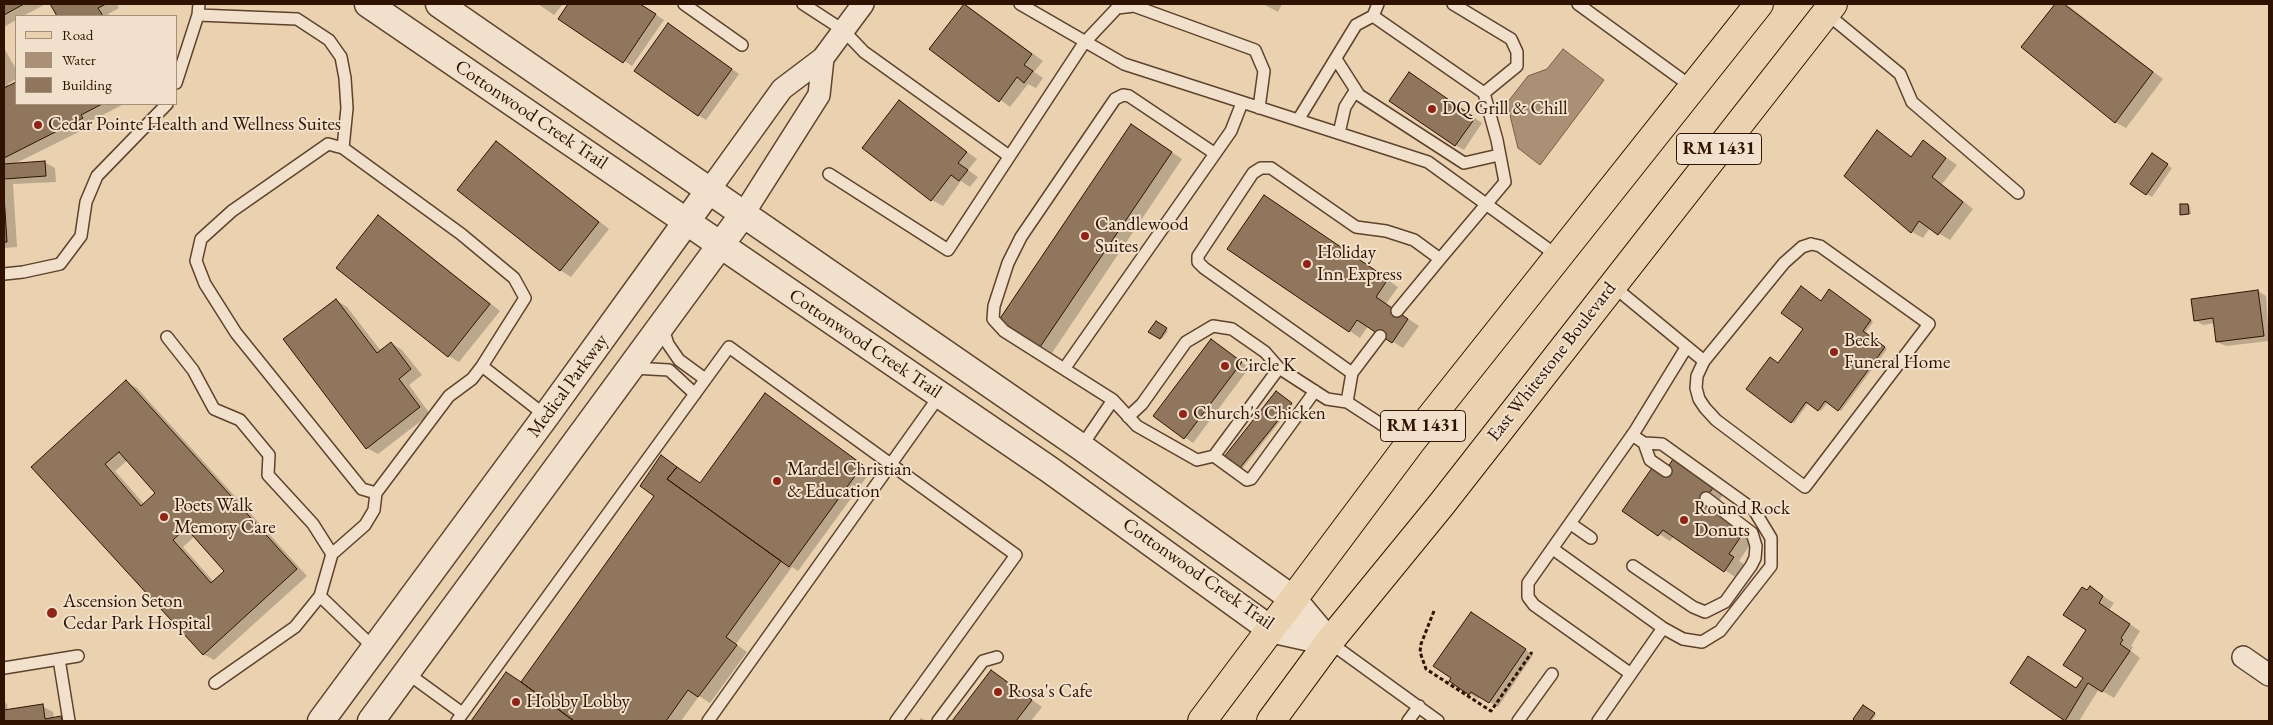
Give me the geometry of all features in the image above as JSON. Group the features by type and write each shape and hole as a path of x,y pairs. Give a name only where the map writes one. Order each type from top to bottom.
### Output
{"main road":[{"name":"RM 1431","path":"1202,721 1410,443 1758,4"},
{"name":"East Whitestone Boulevard","path":"1271,721 1329,642 1441,505 1830,8"}],"street":[{"name":"Cottonwood Creek Trail","path":"368,4 1050,470 1270,628 1329,642"},
{"name":"Cottonwood Creek Trail","path":"439,4 710,189 1081,447 1293,599 1329,642"},
{"name":"Medical Parkway","path":"321,721 376,649 546,416 782,89 823,58 863,4"},
{"name":"Medical Parkway","path":"371,721 744,213 819,96 823,58"},
{"path":"376,649 407,673"},
{"path":"2243,657 2269,675"}],"lane":[{"path":"684,4 742,45"},
{"path":"803,4 844,30 864,52 1010,156"},
{"path":"1020,4 1084,43 1124,64 1428,162 1559,257"},
{"path":"1298,120 1356,25 1373,16 1378,4"},
{"path":"1453,4 1511,39 1517,52 1517,66 1484,93"},
{"path":"1579,4 1692,86"},
{"path":"829,174 948,250 1084,43 1117,8 1134,6 1255,50 1264,71 1259,108"},
{"path":"1830,8 1900,74 1912,102 2018,193"},
{"path":"178,77 199,9 297,19 329,40 341,57 345,78 347,108 343,148"},
{"path":"1373,16 1484,93 1500,154 1505,182 1397,311"},
{"path":"1336,59 1354,91 1464,163 1500,154"},
{"path":"1339,133 1345,107 1354,91"},
{"path":"1214,153 1129,96 1123,95 1115,99 1021,237 1008,263 994,306 993,319 1004,331 1112,400 1136,426 1196,460 1214,456 1279,368"},
{"path":"1064,369 1231,130 1242,103"},
{"path":"4,274 60,264 81,236 86,202 96,176 167,105"},
{"path":"215,683 295,627 320,596 332,554 365,525 374,510 376,493 448,396 472,379 482,366 525,298 514,278 461,234 343,148 328,144 232,210 201,239 196,261 205,284 236,334 362,489 376,493"},
{"path":"1352,373 1198,262 1198,256 1253,173 1262,168 1271,168 1356,227 1386,231 1414,240 1440,259"},
{"path":"1811,244 1820,246 1929,324 1806,487 1716,420 1705,408 1699,399 1696,388 1697,376 1704,361 1784,263 1802,247 1811,244"},
{"path":"1612,285 1704,361"},
{"path":"662,325 668,344 679,360 705,379"},
{"path":"1128,417 1142,404 1186,342 1213,326 1232,329 1265,352 1279,368 1327,399 1347,402 1410,443"},
{"path":"1347,402 1352,373 1380,336"},
{"path":"167,337 193,370 214,409 240,420 269,455 268,475 313,524 332,554"},
{"path":"407,673 459,717 729,347 1016,554 896,721"},
{"path":"1631,674 1534,605 1528,597 1528,583 1632,435 1686,348"},
{"path":"482,366 546,416"},
{"path":"630,368 669,370 695,394"},
{"path":"1214,456 1247,480 1251,479 1315,391"},
{"path":"708,721 940,395"},
{"path":"1081,447 1112,400"},
{"path":"1553,549 1663,628 1683,639 1702,642 1720,631 1771,566 1771,538 1754,510 1662,444 1644,443 1632,435"},
{"path":"1644,443 1650,460 1666,471"},
{"path":"1633,566 1693,607 1705,612 1725,602 1751,566 1755,558 1756,546 1752,533 1706,498"},
{"path":"1571,524 1591,538"},
{"path":"320,596 376,649"},
{"path":"1598,721 1663,628"},
{"path":"1329,642 1438,721"},
{"path":"4,668 78,656"},
{"path":"938,721 983,661 997,657"},
{"path":"59,659 69,721"},
{"path":"1518,721 1552,674"},
{"path":"1408,721 1419,706"}],"path":[{"path":"1434,611 1421,644 1420,652 1426,669 1491,711 1532,652"}],"water":[{"path":"1563,49 1604,80 1540,165 1518,148 1507,103 1528,76 1547,69"}],"building":[{"path":"4,4 24,4 4,15"},
{"path":"50,4 106,4 98,8 102,15 56,15"},
{"path":"568,4 640,4 656,14 623,63 558,19"},
{"path":"964,4 1032,54 1024,65 1033,71 1024,83 1017,77 999,102 929,49"},
{"path":"2055,4 2064,4 2153,72 2115,123 2021,47"},
{"path":"668,23 732,69 698,116 634,71"},
{"name":"DQ Grill & Chill","path":"1409,72 1475,118 1455,146 1389,101"},
{"name":"Cedar Pointe Health and Wellness Suites","path":"15,82 15,105 100,105 81,115 83,118 4,158 4,88"},
{"path":"899,100 967,152 958,163 968,170 959,181 951,175 931,201 862,148"},
{"name":"Candlewood Suites","path":"1131,124 1172,152 1040,347 999,320"},
{"path":"1877,130 1911,157 1923,140 1946,158 1932,177 1963,202 1938,235 1919,221 1911,233 1844,176"},
{"path":"496,141 599,222 560,271 457,190"},
{"path":"2152,153 2168,164 2146,195 2130,184"},
{"name":"Cedar Pointe Health and Wellness Suites","path":"45,161 46,176 4,179 4,164"},
{"path":"4,195 7,242 4,242"},
{"name":"Holiday Inn Express","path":"1264,195 1388,279 1376,297 1408,319 1392,343 1357,320 1349,332 1227,249"},
{"path":"2180,204 2188,204 2189,214 2180,215"},
{"path":"378,215 490,304 448,357 336,268"},
{"name":"Beck Funeral Home","path":"1801,286 1821,301 1829,289 1871,320 1863,331 1885,347 1838,411 1825,401 1818,411 1806,402 1791,423 1746,389 1770,357 1778,363 1803,329 1781,313"},
{"path":"2258,290 2264,336 2216,342 2213,318 2194,321 2191,299"},
{"path":"336,299 377,353 391,342 411,369 399,379 420,407 366,449 283,339"},
{"path":"1156,321 1167,328 1160,339 1148,332"},
{"path":"1211,339 1242,362 1184,439 1153,416"},
{"name":"Poets Walk Memory Care","path":"126,380 297,569 203,655 31,467","holes":["119,452 155,493 141,506 105,464","186,528 224,571 211,583 173,540"]},
{"path":"1276,391 1292,403 1239,469 1224,457"},
{"name":"Mardel Christian & Education","path":"765,393 863,465 789,567 667,479 677,467 700,483"},
{"path":"661,455 677,467 667,479 781,561 726,637 737,645 698,697 688,690 666,721 574,721 521,682 654,496 640,486"},
{"name":"Round Rock Donuts","path":"1675,456 1716,484 1704,500 1746,529 1729,554 1734,557 1724,572 1663,530 1658,536 1622,511 1652,468 1663,475"},
{"path":"2090,586 2103,596 2099,603 2130,624 2121,638 2123,640 2120,644 2130,651 2102,692 2088,683 2065,721 2010,683 2028,656 2076,688 2083,678 2063,665 2086,630 2063,615 2082,587 2087,590"},
{"path":"1471,612 1526,649 1489,703 1471,692 1469,695 1449,681 1451,678 1433,666"},
{"name":"Rosa's Cafe","path":"991,670 1032,700 1016,721 952,721"},
{"name":"Hobby Lobby","path":"506,672 521,682 574,721 471,721"},
{"path":"43,704 45,719 61,716 62,721 4,721 4,710"},
{"path":"1863,705 1875,713 1869,721 1855,721 1853,719"}],"place":[{"name":"DQ Grill & Chill","path":"1432,109"},
{"name":"Cedar Pointe Health and Wellness Suites","path":"38,125"},
{"name":"Candlewood Suites","path":"1085,236"},
{"name":"Holiday Inn Express","path":"1307,264"},
{"name":"Beck Funeral Home","path":"1834,352"},
{"name":"Circle K","path":"1225,366"},
{"name":"Church's Chicken","path":"1183,414"},
{"name":"Mardel Christian & Education","path":"777,481"},
{"name":"Poets Walk Memory Care","path":"164,517"},
{"name":"Round Rock Donuts","path":"1684,520"},
{"name":"Ascension Seton Cedar Park Hospital","path":"52,613"},
{"name":"Rosa's Cafe","path":"998,692"},
{"name":"Hobby Lobby","path":"516,702"}]}
